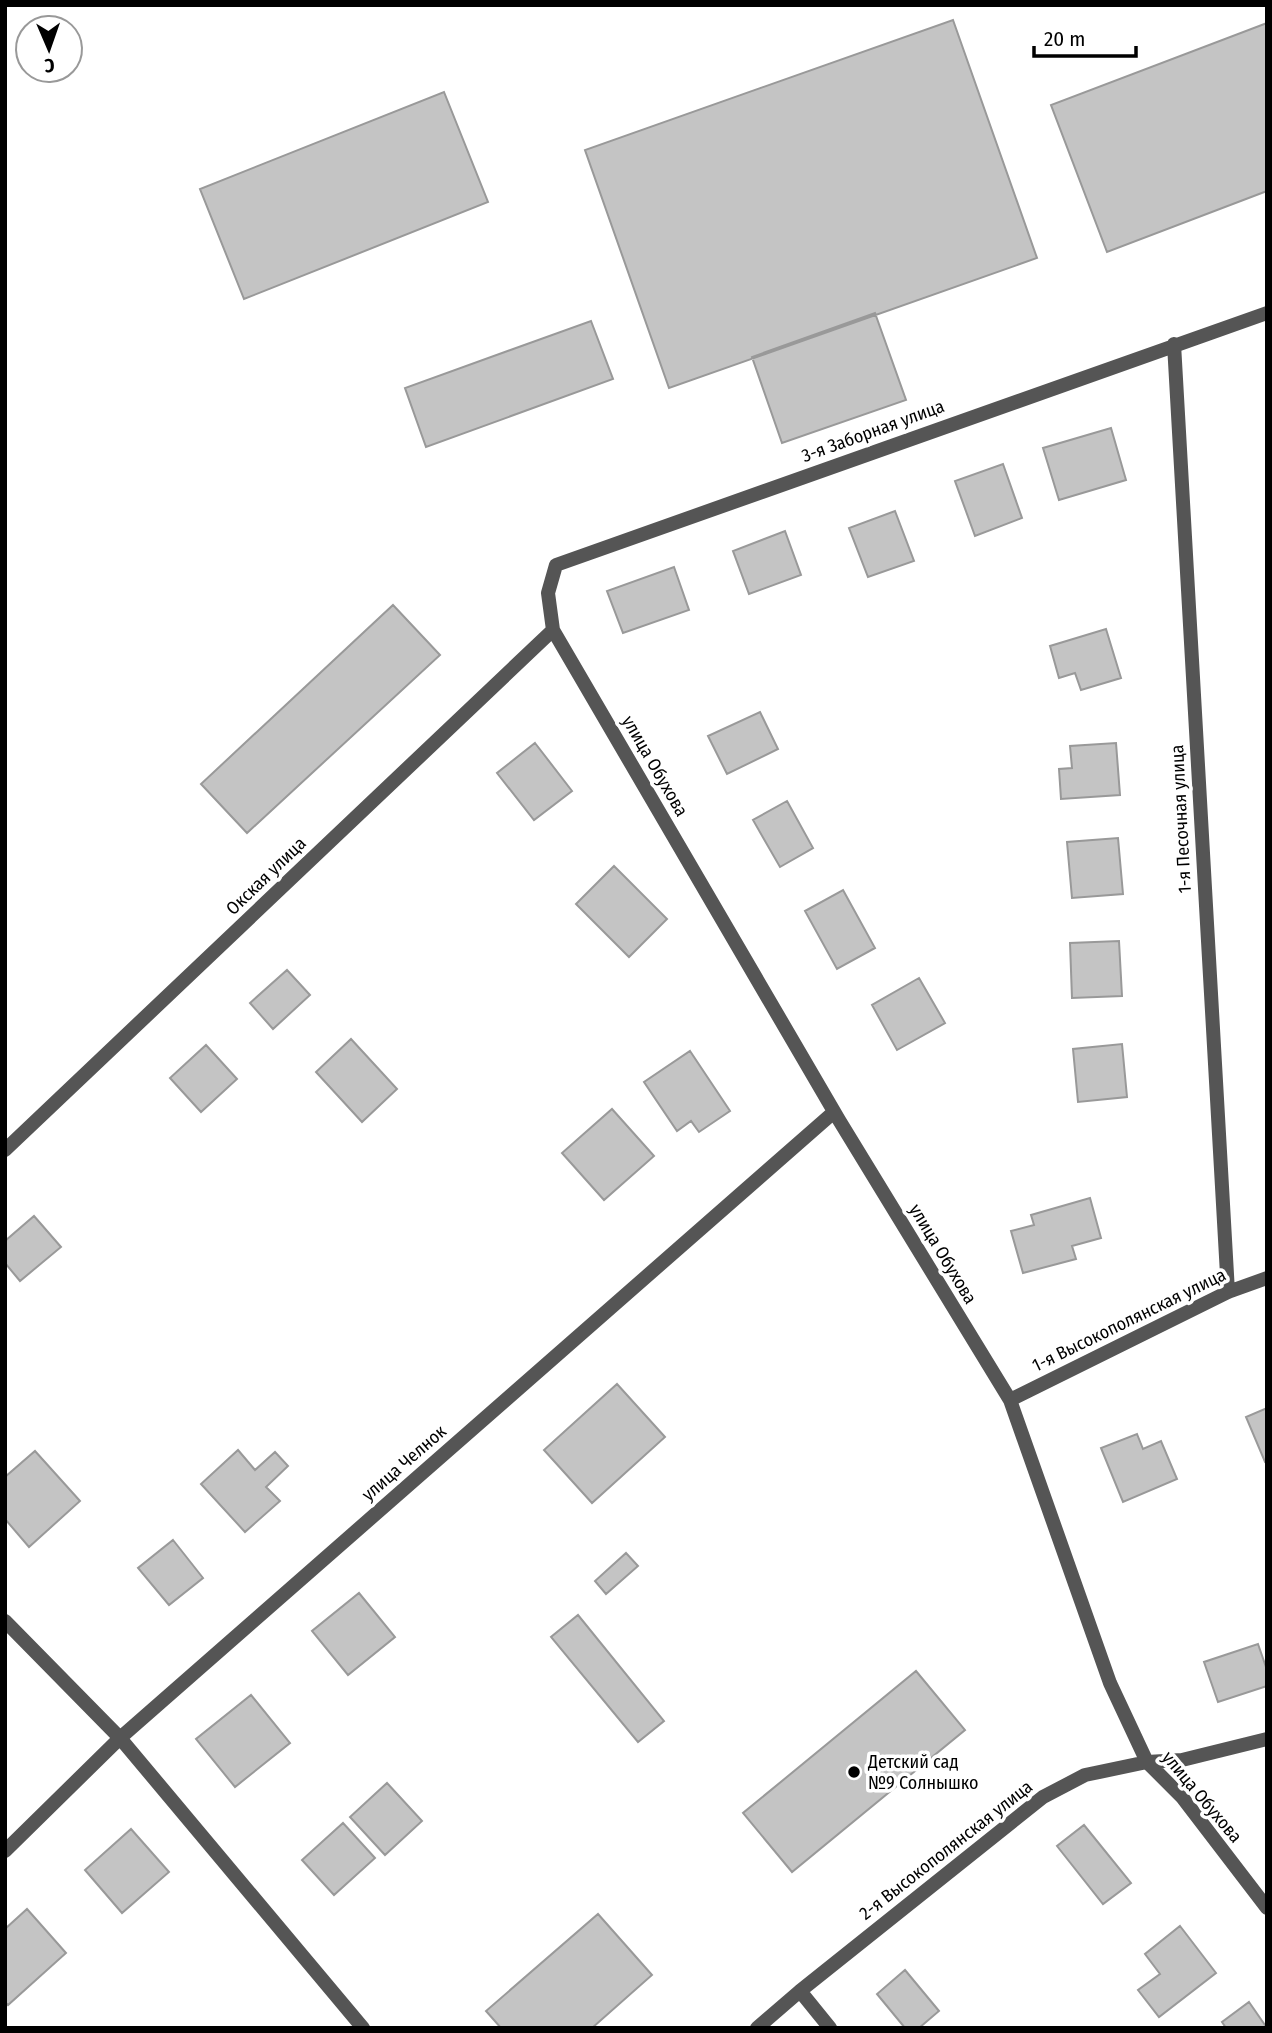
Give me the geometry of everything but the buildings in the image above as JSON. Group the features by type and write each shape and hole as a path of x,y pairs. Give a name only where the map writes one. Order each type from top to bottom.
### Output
{"street":[{"name":"3-я Заборная улица","path":"553,629 548,593 556,565 1267,313"},
{"name":"1-я Песочная улица","path":"1174,344 1227,1292"},
{"name":"улица Обухова","path":"553,629 834,1112 1010,1400 1110,1683 1147,1762 1182,1797 1267,1908"},
{"name":"Окская улица","path":"5,1150 553,629"},
{"name":"улица Челнок","path":"5,1851 120,1738 834,1112"},
{"name":"1-я Высокополянская улица","path":"1010,1400 1227,1292 1267,1278"},
{"path":"5,1622 120,1738 363,2028"},
{"name":"2-я Высокополянская улица","path":"757,2028 1043,1797 1085,1775 1147,1762 1182,1760 1267,1739"},
{"path":"800,1991 830,2028"}],"place":[{"name":"Детский сад №9 Солнышко","path":"854,1772"}]}
